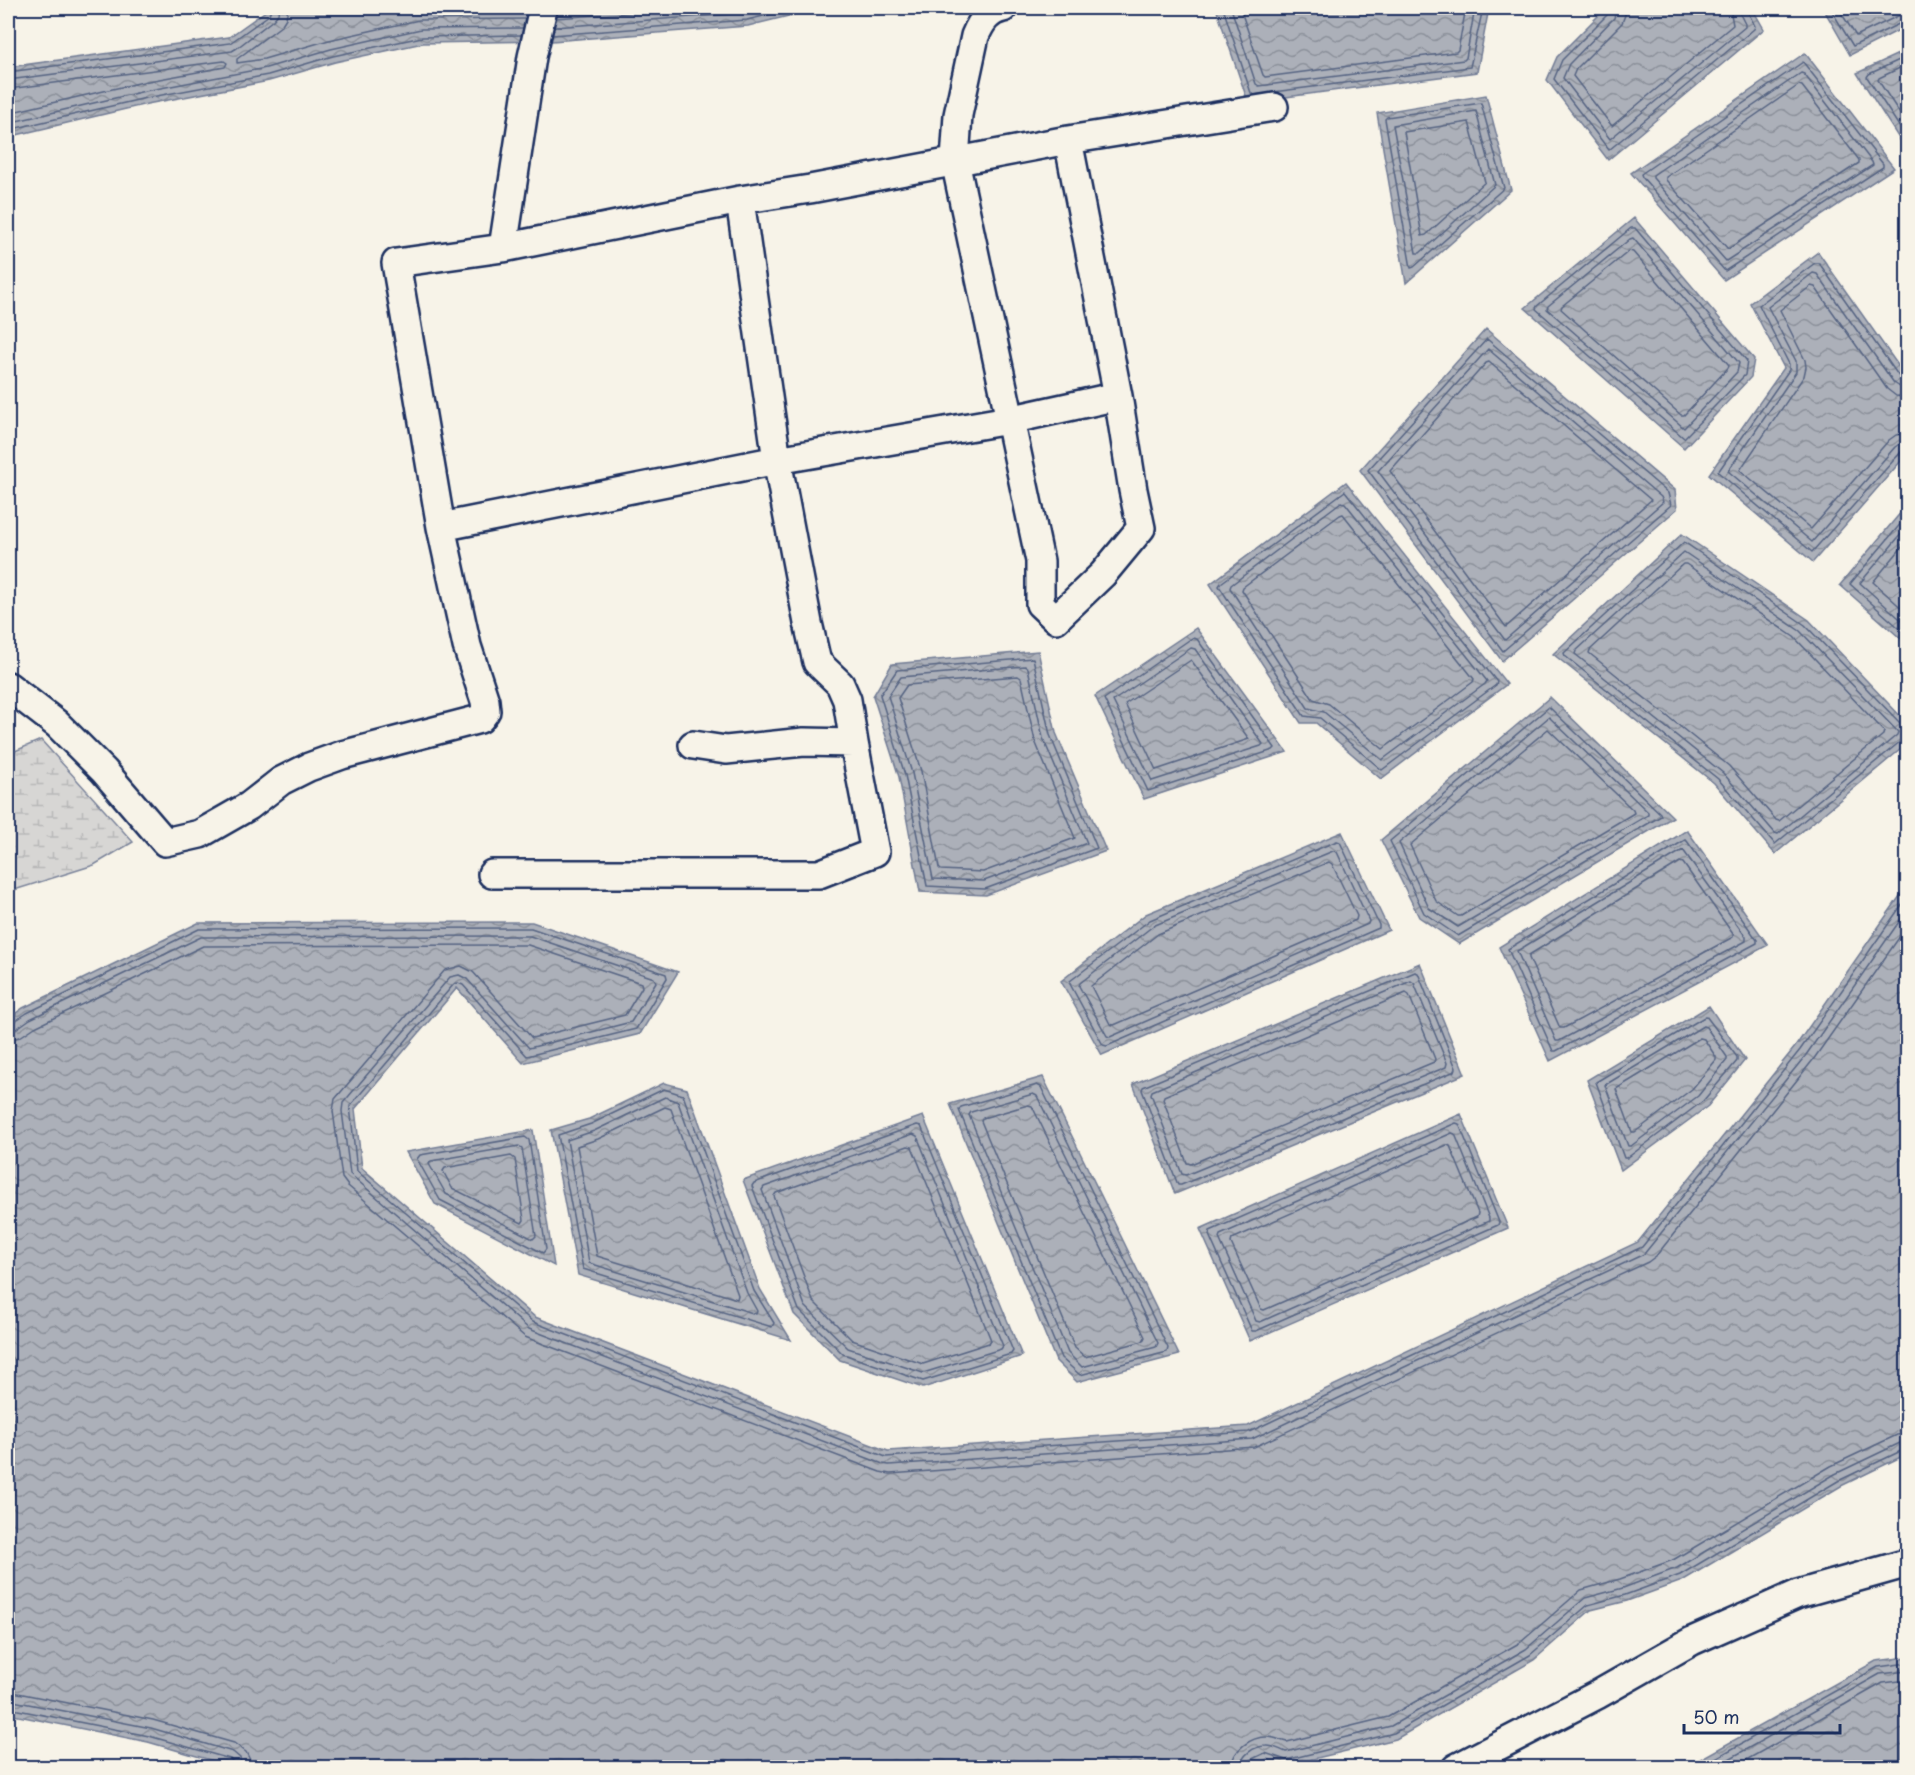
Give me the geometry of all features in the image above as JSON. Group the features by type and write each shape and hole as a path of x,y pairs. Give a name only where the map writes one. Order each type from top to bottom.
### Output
{"street":[{"path":"503,248 532,57 543,8"},
{"path":"1002,8 987,15 975,36 958,115 955,161 1040,561 1040,604 1056,619 1103,574 1142,528 1068,140"},
{"path":"8,686 57,724 96,763 165,842 200,834 249,806 281,781 309,767 342,755 480,718 486,711 485,701 467,646 441,527 396,263 503,248 740,200 1068,140 1274,107"},
{"path":"492,874 819,874 875,852 847,700 840,684 817,662 777,460 740,200"},
{"path":"441,527 777,460 1009,420 1118,396"},
{"path":"693,745 726,750 804,742 854,743"},
{"path":"1456,1767 1597,1695 1692,1641 1798,1594 1908,1563"}],"green space":[{"path":"41,740 133,842 94,865 8,892 8,754"}],"water":[{"path":"270,8 821,8 748,26 552,41 423,43 335,62 269,81 147,104 8,137 8,67 229,37"},
{"path":"1216,8 1489,8 1477,72 1248,102"},
{"path":"1606,8 1752,8 1764,29 1608,160 1547,80 1557,57"},
{"path":"1823,8 1907,8 1907,26 1850,55"},
{"path":"1907,50 1907,151 1857,73"},
{"path":"1805,53 1894,168 1724,280 1631,173"},
{"path":"1486,95 1511,190 1406,283 1377,113"},
{"path":"1634,218 1754,359 1751,377 1684,448 1525,308"},
{"path":"1818,252 1907,378 1908,453 1813,562 1709,474 1784,368 1750,303"},
{"path":"1486,329 1675,490 1677,509 1502,661 1360,470"},
{"path":"1346,482 1507,684 1381,779 1316,723 1301,723 1210,584"},
{"path":"1907,505 1907,644 1840,585"},
{"path":"1682,534 1809,620 1907,723 1907,744 1775,854 1714,783 1553,654"},
{"path":"1196,628 1287,752 1144,799 1095,696"},
{"path":"1038,651 1056,733 1106,851 986,895 920,892 899,777 873,696 892,664"},
{"path":"1550,697 1673,817 1459,944 1419,917 1381,840"},
{"path":"1687,830 1768,945 1550,1061 1499,947"},
{"path":"1342,832 1389,930 1102,1055 1061,981 1146,914"},
{"path":"1907,886 1907,1454 1841,1486 1682,1581 1627,1601 1591,1610 1534,1660 1396,1739 1284,1766 1267,1759 1248,1768 238,1768 148,1742 8,1714 8,1019 23,1008 198,923 532,922 678,972 640,1034 523,1063 457,988 355,1109 362,1168 535,1317 888,1451 1248,1426 1638,1242 1795,1047"},
{"path":"1420,963 1465,1074 1175,1194 1133,1084"},
{"path":"1709,1006 1745,1060 1708,1106 1621,1170 1587,1080"},
{"path":"1043,1077 1179,1355 1077,1382 1056,1361 950,1104"},
{"path":"664,1083 687,1089 760,1289 791,1340 578,1275 551,1130 589,1119"},
{"path":"1461,1114 1508,1228 1250,1341 1200,1229"},
{"path":"923,1116 1022,1356 923,1388 840,1360 794,1314 743,1180"},
{"path":"533,1130 554,1266 435,1204 406,1152"},
{"path":"1907,1657 1907,1767 1686,1767 1876,1661"}]}
